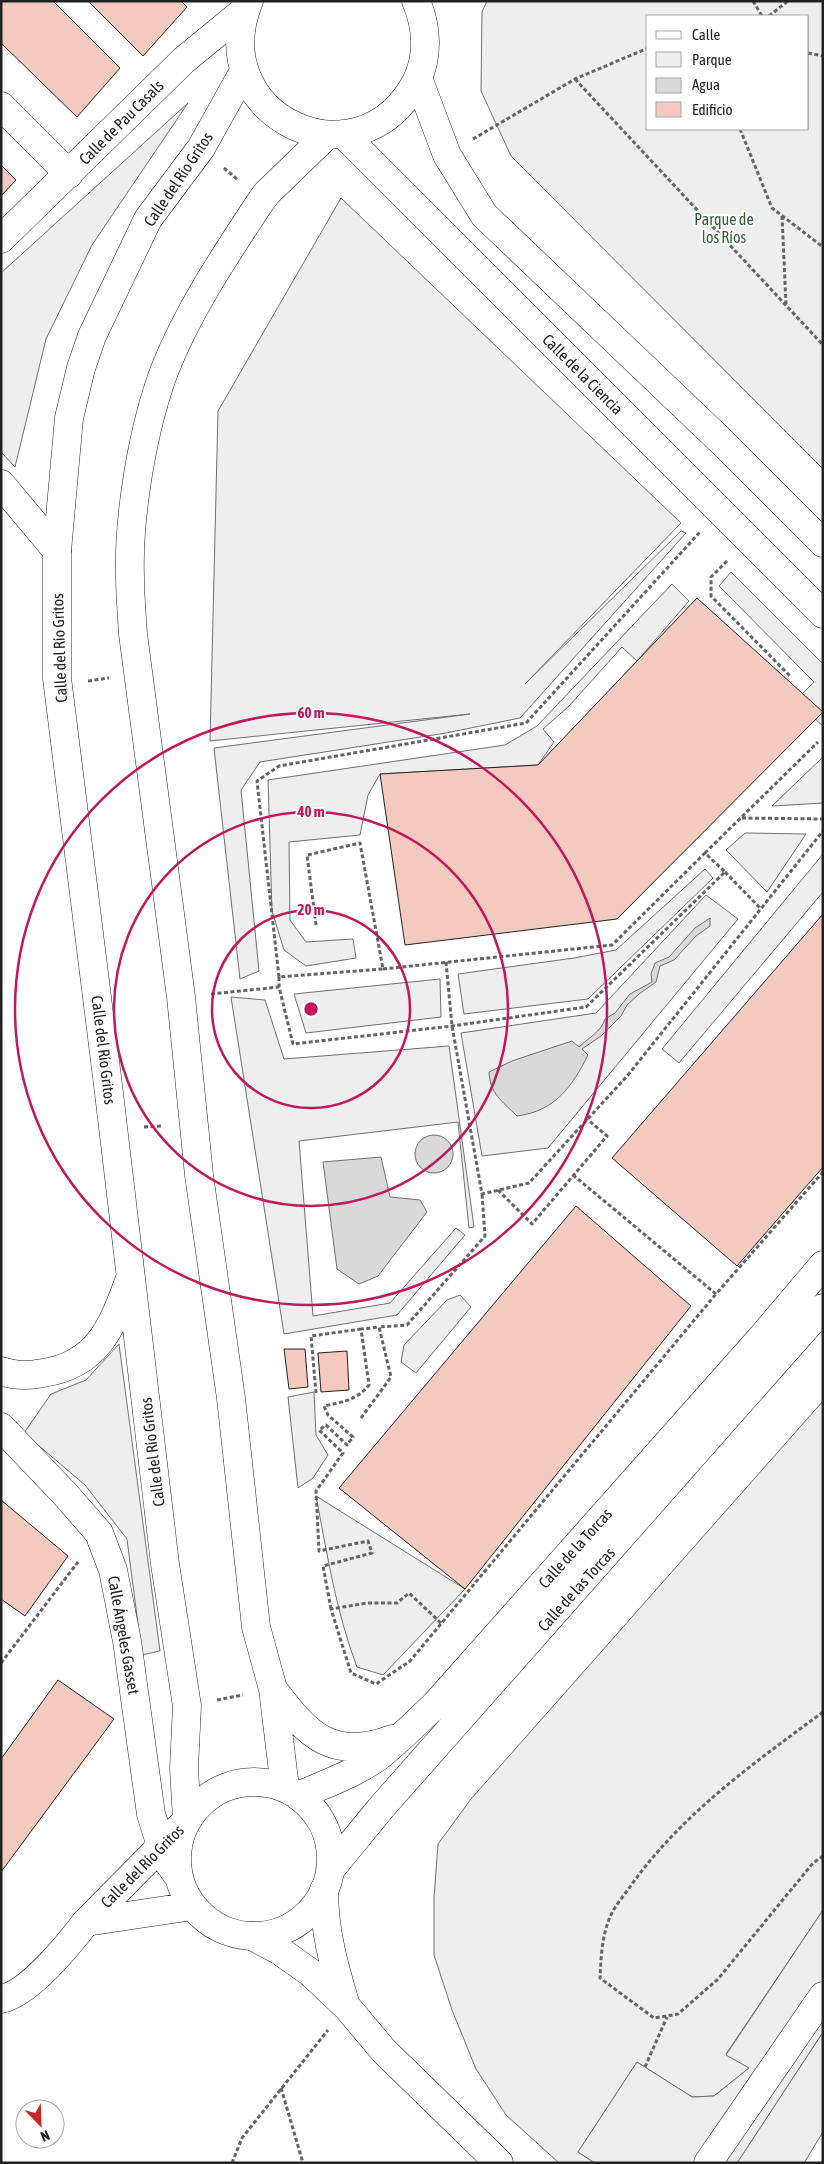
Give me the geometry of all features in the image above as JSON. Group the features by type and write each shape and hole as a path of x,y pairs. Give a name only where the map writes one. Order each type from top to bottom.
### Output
{"street":[{"path":"247,6 239,34 240,59 256,96 276,116 300,129 335,134 370,127 394,112 407,96 418,78 425,46 422,5"},
{"name":"Calle de Pau Casals","path":"1,239 184,60 247,6"},
{"name":"Calle del Río Gritos","path":"86,1922 187,1820 184,1768 187,1706 165,1564 114,1130 58,686 56,550 69,418 81,368 92,336 148,219 201,148 244,71"},
{"path":"418,78 447,154 484,214 721,441 823,544"},
{"path":"1,106 69,174"},
{"path":"292,1792 273,1689 256,1627 231,1398 199,1175 181,997 133,634 130,575 134,503 144,446 165,369 183,331 224,256 261,201 335,134"},
{"name":"Calle de la Ciencia","path":"335,134 823,614"},
{"path":"1,484 56,550"},
{"name":"Calle de la Torcas","path":"292,1792 360,1767 377,1757 405,1734 435,1705 762,1337 823,1265"},
{"path":"1,1371 12,1375 38,1374 71,1366 86,1357 105,1336 116,1318 131,1275"},
{"name":"Calle de las Torcas","path":"327,1880 380,1810 823,1308"},
{"name":"Calle Ángeles Gasset","path":"1,1427 65,1494 99,1533 113,1570 127,1641 151,1814 161,1846 168,1862 178,1876"},
{"path":"273,1689 297,1720 327,1742 344,1747 371,1747 405,1734"},
{"path":"347,2007 333,1962 324,1917 331,1858 327,1834 316,1812 292,1792 270,1783 238,1783 209,1796 196,1807 187,1820 178,1846 178,1876 193,1906 213,1924 232,1932 252,1936 280,1951 311,1973 347,2007 384,2051 499,2163"},
{"path":"252,1936 282,1930 295,1924 307,1914 327,1880"},
{"name":"Calle del Río Gritos","path":"86,1922 193,1906"},
{"path":"1,1999 24,1988 63,1951 86,1922"},
{"path":"708,2163 823,1996"}],"path":[{"path":"753,1 761,15"},
{"path":"770,15 788,1"},
{"path":"447,154 575,79 646,49"},
{"path":"809,53 823,56"},
{"path":"575,79 823,345"},
{"path":"740,130 772,208 823,247"},
{"path":"201,148 261,201"},
{"path":"782,216 786,305"},
{"path":"748,539 711,577 711,596 790,676"},
{"path":"693,540 526,723 280,766 257,781 279,977 278,987 294,1044 452,1026 586,1007 725,872"},
{"path":"58,686 139,673"},
{"path":"279,977 383,969 612,945 818,742"},
{"path":"742,818 823,819"},
{"path":"482,1194 529,1183 628,1074 823,831"},
{"path":"316,924 306,855 360,843 383,969"},
{"path":"705,853 761,909"},
{"path":"316,1393 311,1336 407,1325 485,1236 482,1194 452,1026 446,962"},
{"path":"181,997 278,987"},
{"path":"498,1190 532,1224 607,1136 587,1118"},
{"path":"114,1130 193,1124"},
{"path":"361,1329 370,1385 362,1394 348,1401 324,1406 328,1415 353,1438 347,1445 326,1425 319,1430 343,1454 316,1491 320,1551 368,1541 372,1553 323,1566 331,1608 351,1673 376,1684 410,1661 716,1294 823,1172"},
{"path":"573,1175 716,1294"},
{"path":"361,1418 391,1377 379,1327"},
{"path":"1,1662 99,1533"},
{"path":"331,1608 367,1603 397,1603 409,1593 441,1623"},
{"path":"187,1706 273,1689"},
{"path":"823,1712 740,1773 689,1818 651,1858 612,1912 602,1944 600,1978 654,2018 678,2014 718,1979 813,1863 823,1856"},
{"path":"232,2163 242,2138 347,2007"},
{"path":"645,2067 667,2016"},
{"path":"281,2088 303,2163"}],"green space":[{"name":"Parque de los Ríos","path":"487,1 823,1 823,469 511,156 481,91 482,12"},
{"path":"188,103 92,245 46,339 15,467 1,452 1,273"},
{"path":"341,198 681,523 525,684 681,531 686,533 520,718 446,733 260,762 241,790 259,971 240,979 214,748 470,714 210,741 218,411"},
{"path":"731,572 823,664 823,726 795,701 814,682 719,586"},
{"path":"672,584 689,601 637,661 622,647 569,706 543,729 554,742 538,765 380,774 368,795 360,835 289,842 290,920 306,942 353,939 356,958 306,966 284,950 272,911 268,780 505,745 537,726"},
{"path":"823,757 823,803 772,806"},
{"path":"745,833 806,834 767,892 726,850"},
{"path":"823,854 823,892 679,1063 662,1049"},
{"path":"705,869 713,878 588,999 464,1014 458,974 574,958 616,950"},
{"path":"706,895 738,919 548,1148 482,1156 461,1033 596,1013"},
{"path":"440,979 441,1017 306,1033 294,994"},
{"path":"231,997 265,1000 284,1059 449,1046 474,1227 469,1228 458,1122 299,1141 313,1316 390,1303 456,1228 465,1235 397,1315 284,1334"},
{"path":"460,1295 471,1307 416,1373 401,1362 404,1345 447,1300"},
{"path":"119,1344 160,1651 142,1655 127,1539 85,1485 24,1433 51,1394 86,1380"},
{"path":"314,1392 316,1435 328,1455 313,1478 298,1488 288,1397"},
{"path":"823,1401 823,1910 726,2054 749,2068 714,2096 692,2097 637,2062 578,2152 595,2163 559,2163 506,2115 476,2069 452,2010 434,1955 434,1898 438,1844 471,1799"},
{"path":"316,1496 465,1589 383,1675 357,1667 343,1625 328,1561"},
{"path":"823,2032 823,2132 804,2163 737,2163"}],"shaded area":[{"path":"823,1910 823,2032 737,2163 595,2163 578,2152 637,2062 692,2097 714,2096 749,2068 726,2055"}],"water":[{"path":"710,918 710,926 696,936 674,960 660,966 656,982 627,1005 621,1016 601,1036 582,1049 588,1055 576,1077 561,1096 542,1109 517,1116 498,1097 494,1092 489,1072 512,1061 572,1041 579,1047 598,1031 605,1019 615,1013 630,994 652,982 651,974 655,963 669,957 695,928"},
{"path":"434,1135 447,1141 453,1154 447,1167 434,1173 421,1167 415,1154 421,1141"},
{"path":"381,1157 390,1197 420,1200 427,1212 378,1276 359,1284 337,1269 323,1162"}],"building":[{"path":"1,1 53,1 120,68 77,117 1,43"},
{"path":"88,1 181,1 187,7 143,56"},
{"path":"1,165 16,180 1,196"},
{"path":"697,598 823,712 617,919 405,945 380,774 538,765"},
{"path":"823,914 823,1167 737,1266 612,1158"},
{"path":"576,1206 691,1306 465,1589 339,1488"},
{"path":"284,1349 305,1349 308,1387 289,1389"},
{"path":"347,1351 349,1390 321,1392 318,1353"},
{"path":"1,1500 68,1556 25,1616 1,1599"},
{"path":"58,1680 114,1719 1,1872 1,1759"}]}
